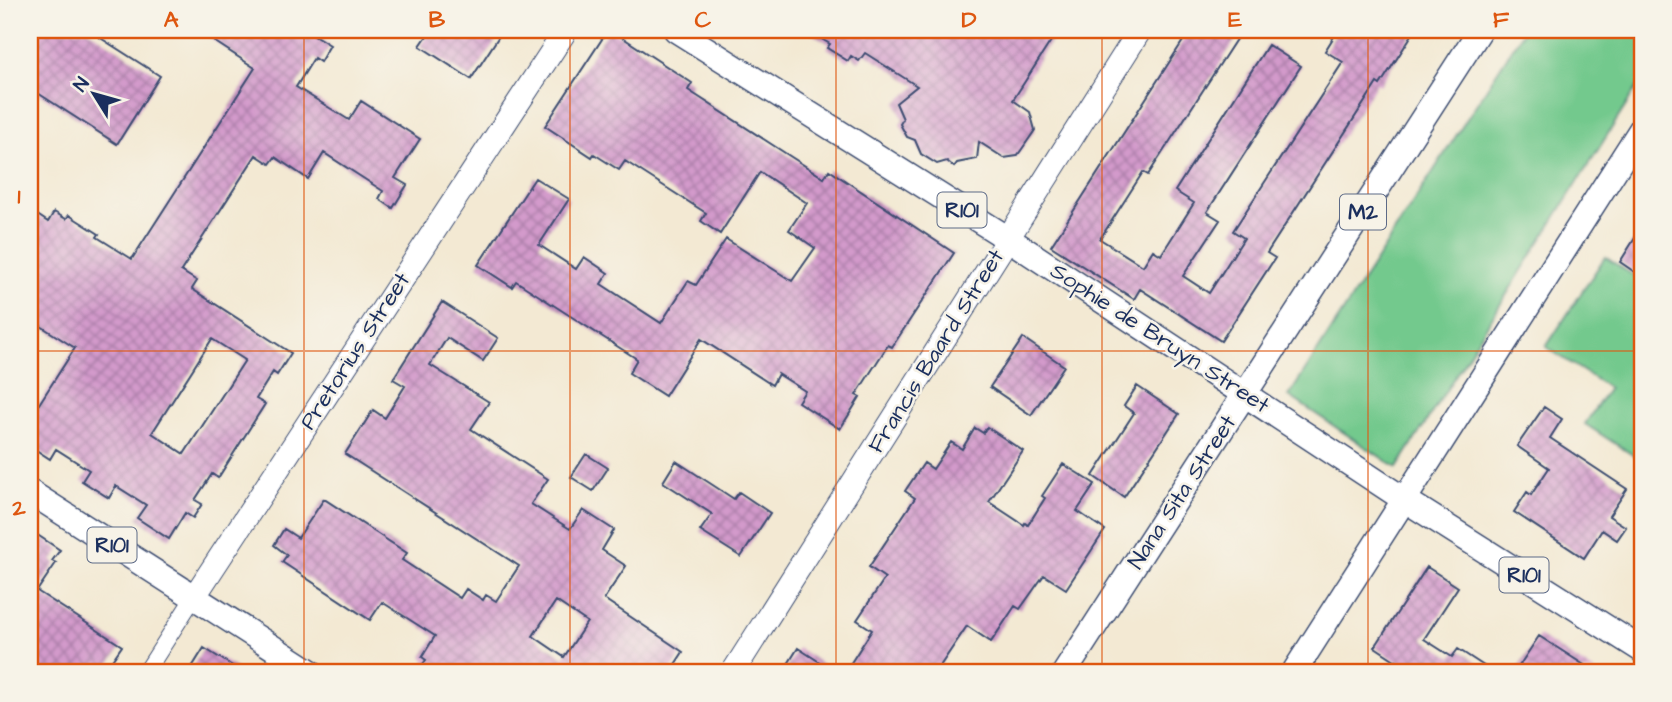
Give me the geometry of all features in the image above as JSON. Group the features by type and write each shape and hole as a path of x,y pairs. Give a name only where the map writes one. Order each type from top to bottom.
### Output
{"main road":[{"name":"Sophie de Bruyn Street","path":"676,30 1007,239 1405,500 1642,650"},
{"name":"Nana Sita Street","path":"1065,672 1480,30"},
{"path":"1294,672 1642,128"},
{"name":"R101","path":"30,492 312,672"}],"street":[{"name":"Pretorius Street","path":"146,672 566,30"},
{"name":"Francis Baard Street","path":"733,672 1140,30"}],"green space":[{"path":"1524,30 1642,30 1642,80 1397,468 1289,396"},
{"path":"1605,257 1642,281 1642,461 1585,424 1609,388 1546,347"}],"building":[{"path":"30,30 88,30 160,76 117,144 30,88"},
{"path":"197,30 306,30 330,45 320,62 314,58 296,87 349,120 361,101 420,139 395,178 407,185 393,208 379,199 383,191 324,153 308,179 275,157 270,164 256,155 181,271 197,281 192,289 291,353 277,375 273,372 256,399 265,404 218,478 212,474 195,500 202,504 193,518 185,513 169,539 137,518 146,505 116,486 109,498 82,481 89,470 56,449 50,459 30,446 30,418 75,348 30,319 30,210 48,222 54,212 66,219 69,215 132,259 255,68","holes":["212,339 245,360 184,454 152,433"]},
{"path":"431,30 503,30 471,79 420,46"},
{"path":"608,30 692,83 688,90 785,153 824,178 829,170 954,253 892,347 888,345 856,395 860,397 840,429 798,402 805,391 778,374 772,385 701,339 665,396 629,373 637,359 516,281 512,287 478,265 535,178 569,199 539,245 576,269 584,257 608,273 601,284 661,323 688,281 696,285 726,239 792,281 815,248 789,230 807,203 760,172 720,234 701,221 706,213 625,161 619,170 594,154 592,157 545,126"},
{"path":"806,30 1058,30 1013,100 1030,112 1035,130 1017,156 1004,158 979,142 977,159 957,163 954,167 947,161 937,164 921,154 915,140 907,137 900,124 903,119 896,103 917,86 865,53 859,61 851,56 848,61 827,48 830,44"},
{"path":"1190,30 1242,30 1148,175 1143,172 1100,239 1143,266 1153,250 1161,255 1194,203 1175,191 1268,45 1301,66 1207,212 1220,220 1183,276 1209,293 1244,238 1233,231 1343,62 1325,51 1338,30 1415,30 1380,85 1377,83 1267,253 1275,258 1221,341 1140,289 1134,299 1051,246"},
{"path":"1642,227 1642,277 1620,262"},
{"path":"442,302 498,338 483,361 447,338 430,365 489,402 471,429 548,479 531,504 570,529 583,510 614,530 602,550 626,566 604,599 683,652 670,672 417,672 426,660 422,657 435,636 382,602 370,620 282,562 287,555 274,545 284,529 298,538 324,499 407,553 402,560 460,598 466,589 483,600 486,595 496,601 519,566 345,454 373,410 385,418 405,386 393,379","holes":["556,601 587,622 564,657 533,636"]},
{"path":"1023,338 1064,366 1031,415 990,387"},
{"path":"1137,386 1179,414 1124,497 1093,476 1134,413 1124,406"},
{"path":"1544,407 1562,419 1550,438 1627,489 1609,516 1626,527 1617,540 1602,530 1584,558 1514,512 1527,492 1531,495 1549,468 1517,446"},
{"path":"987,427 1023,451 989,502 1028,525 1045,498 1042,496 1063,464 1095,484 1077,511 1105,530 1066,589 1044,575 1020,609 1015,606 991,642 967,626 936,672 845,672 872,630 857,620 885,578 869,567 915,498 905,491 924,463 933,469 951,442 962,449 975,428 983,433"},
{"path":"586,454 608,468 593,491 571,477"},
{"path":"676,461 734,499 739,492 770,513 741,557 700,531 712,514 663,482"},
{"path":"30,530 60,550 52,561 56,563 37,591 122,646 104,672 30,672"},
{"path":"1427,567 1458,587 1424,639 1452,657 1458,649 1493,672 1413,672 1375,647"},
{"path":"1539,636 1595,672 1515,672"},
{"path":"204,648 242,672 189,672"},
{"path":"798,648 835,672 783,672"}]}
